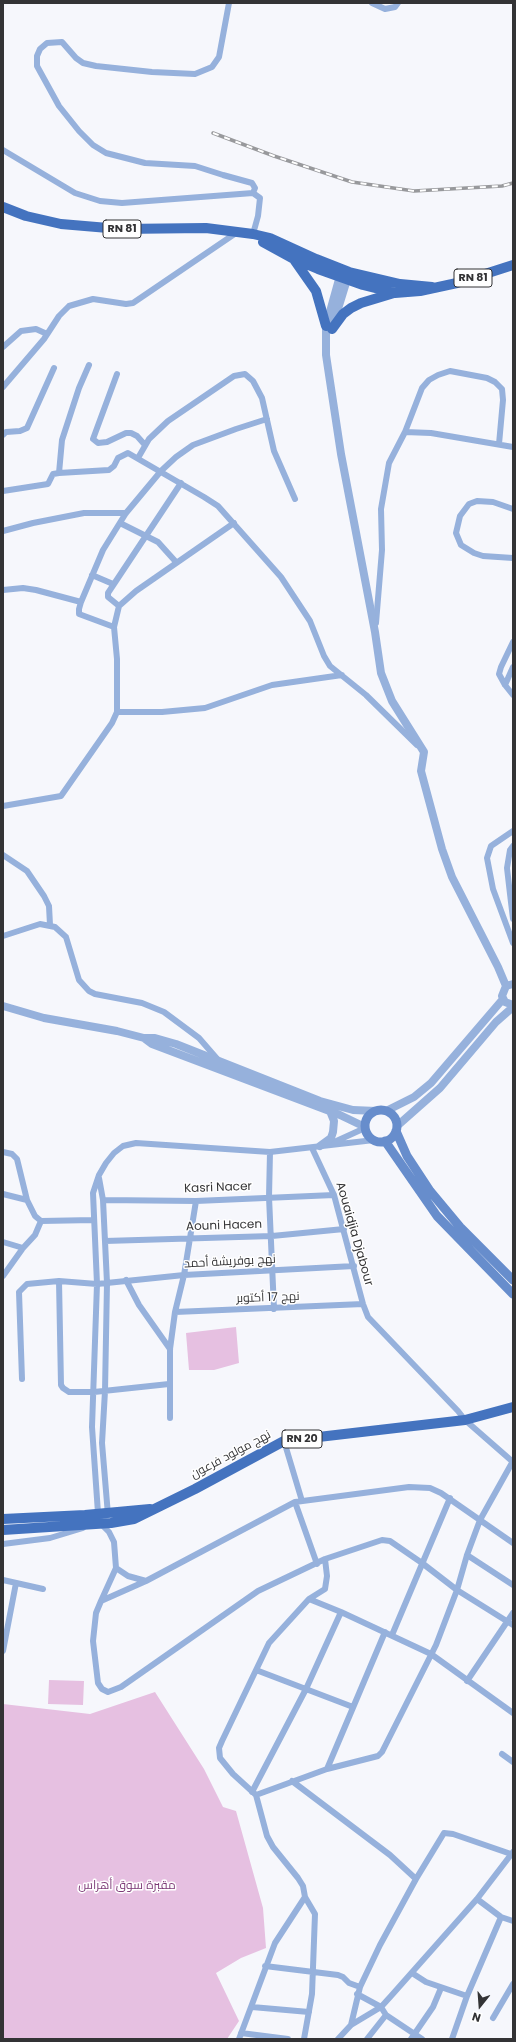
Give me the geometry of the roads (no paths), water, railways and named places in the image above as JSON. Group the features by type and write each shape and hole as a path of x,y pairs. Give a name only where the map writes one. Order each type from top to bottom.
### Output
{"main road":[{"name":"RN 81","path":"3,207 26,216 61,224 120,229 206,228 244,233 270,238 344,275 400,284 432,287"},
{"name":"RN 81","path":"244,233 294,259 395,293 420,291 458,282 513,265"},
{"path":"294,259 316,291 329,328 343,314 361,303 395,293"},
{"path":"386,1141 374,1140 370,1137 365,1128 368,1117 376,1111 386,1111 393,1115 396,1129 410,1162 430,1191 460,1227 513,1280"},
{"path":"386,1141 396,1129"},
{"path":"386,1141 437,1216 513,1294"},
{"name":"RN 20","path":"465,1420 513,1407"},
{"name":"نهج مولود فرعون","path":"107,1527 134,1519 284,1441 465,1420"},
{"name":"نهج مولود فرعون","path":"103,1513 156,1508"},
{"name":"RN 20","path":"3,1519 103,1513"},
{"name":"RN 20","path":"3,1530 90,1525 107,1527"}],"street":[{"path":"229,3 219,57 212,67 195,74 152,72 96,66 84,63 76,58 62,42 46,43 40,49 37,56 37,66 58,106 93,145 106,153 145,163 195,166 223,176 252,182 255,188 253,193"},
{"path":"372,3 385,9 390,9 398,3"},
{"path":"3,150 75,193 100,201 122,203 253,193 260,198 258,216 244,233 133,303 126,304 94,299 69,306 59,316 48,334 3,387"},
{"path":"344,275 326,341 329,377 341,454 375,632 381,673 385,688 424,752 422,771 447,863 452,877 498,967 510,985 502,992 503,999 508,1004 513,1006 496,1022 440,1088 396,1129"},
{"path":"3,347 21,331 36,329 48,334"},
{"path":"59,473 62,440 79,388 89,365"},
{"path":"3,435 6,432 20,431 27,428 54,368"},
{"path":"375,632 382,550 381,509 389,463 405,432 422,388 433,377 450,371 487,378 495,382 502,389 504,400 499,444"},
{"path":"117,374 93,439 98,443 107,442 126,433 131,433 137,436 145,445"},
{"path":"138,458 155,431 234,376 240,374 249,377 256,386 262,398 274,451 295,499"},
{"path":"114,627 81,615 79,609 103,550 126,513 161,471 176,457 193,445 267,419"},
{"path":"405,432 431,433 513,447"},
{"path":"3,491 48,484 53,474 109,470 123,454 128,453 181,483 218,506 234,523 296,597 310,621 324,656 330,666 366,695 424,752"},
{"path":"119,606 108,597 108,593 181,483"},
{"path":"513,510 493,502 477,501 469,504 460,516 456,533 461,545 474,553 484,556 513,558"},
{"path":"3,531 33,523 84,513 126,513"},
{"path":"120,523 147,535 158,542 176,562"},
{"path":"3,806 61,796 112,723 116,712 117,659 114,627 119,606 136,591 176,562 234,523"},
{"path":"92,575 113,584"},
{"path":"3,590 17,588 36,590 81,602"},
{"path":"513,642 501,667 500,674 504,685 513,695"},
{"path":"504,685 513,667"},
{"path":"116,712 162,712 205,708 272,685 342,675"},
{"path":"513,831 491,846 487,858 493,889 513,943"},
{"path":"513,846 510,869 513,919"},
{"path":"3,855 27,871 49,906 50,924"},
{"path":"3,936 35,925 50,924 59,929 66,938 79,980 89,991 95,994 142,1003 164,1012 199,1038 219,1064 320,1101 353,1110 376,1111"},
{"path":"386,1111 414,1097 431,1083 503,999"},
{"path":"3,1006 51,1020 144,1038 155,1038 168,1042 330,1111 365,1128"},
{"path":"319,1147 331,1138 334,1132 334,1121 330,1111"},
{"path":"319,1147 365,1128"},
{"path":"374,1140 270,1152 136,1143 123,1146 114,1153 99,1175 93,1193 97,1284 92,1427 103,1513 107,1527 114,1542 116,1568 96,1613 93,1641 98,1683 102,1689 108,1692 121,1687 258,1591 325,1559 384,1540 393,1543 457,1590 510,1624"},
{"name":"Aouaidjia Djabour","path":"319,1147 344,1229 363,1304 368,1317 465,1420 513,1462"},
{"path":"3,1152 12,1154 17,1159 27,1200 35,1216 42,1221 94,1220"},
{"path":"270,1152 269,1197 272,1236 274,1309"},
{"path":"99,1175 103,1200 107,1283 105,1391 102,1443 103,1513 107,1527"},
{"path":"3,1194 27,1200"},
{"name":"Kasri Nacer","path":"103,1200 196,1201 334,1195"},
{"path":"170,1418 170,1349 175,1312 184,1275 196,1201"},
{"path":"3,1276 23,1248 35,1235 42,1221"},
{"name":"Aouni Hacen","path":"105,1241 272,1236 344,1229"},
{"path":"3,1242 23,1248"},
{"name":"نهج بوفريشة أحمد","path":"22,1379 20,1292 27,1284 59,1281 97,1284 184,1275 354,1266"},
{"path":"126,1280 139,1305 170,1349"},
{"path":"59,1281 61,1385 66,1391 94,1392 169,1384"},
{"name":"نهج 17 أكتوبر","path":"175,1312 274,1309 363,1304"},
{"path":"284,1441 298,1502 317,1564"},
{"path":"254,1793 327,1769 378,1756 384,1750 431,1654 457,1590 467,1555 480,1520 513,1462"},
{"path":"101,1602 146,1581 298,1502 409,1487 430,1488 450,1498 513,1543"},
{"path":"392,1635 450,1498"},
{"path":"3,1544 50,1538 90,1525"},
{"path":"467,1555 513,1585"},
{"path":"304,2039 309,2012 313,1972 315,1914 305,1897 303,1886 273,1847 267,1836 254,1793 224,1764 220,1758 219,1748 269,1643 309,1599 326,1586 325,1559"},
{"path":"116,1568 128,1576 146,1581"},
{"path":"3,1580 43,1589"},
{"path":"3,1651 16,1583"},
{"path":"309,1599 341,1612 431,1654 467,1681 513,1712"},
{"path":"254,1793 306,1689 341,1612"},
{"path":"467,1681 510,1624 513,1613"},
{"path":"327,1769 385,1632"},
{"path":"256,1670 353,1707"},
{"path":"502,1754 513,1762"},
{"path":"292,1781 390,1856 416,1879"},
{"path":"338,2039 351,2025 381,2007 412,1974 477,1900 512,1853 453,1834 444,1834 416,1879 380,1945 357,1994 351,2025"},
{"path":"288,2039 240,2036 276,1943 305,1897"},
{"path":"477,1900 501,1917 513,1921"},
{"path":"452,2039 467,1996 501,1917"},
{"path":"266,1966 338,1975 349,1983 360,1987"},
{"path":"412,1974 426,1982 467,1996"},
{"path":"493,2018 513,1984"},
{"path":"412,2037 433,2007 441,1988"},
{"path":"357,1994 381,2007 386,2015 412,2037 422,2039"},
{"path":"252,2007 309,2012"},
{"path":"367,2039 386,2015"}],"railway":[{"path":"213,133 274,156 352,182 414,191 502,186 513,183"}],"park label":[{"name":"مقبرة سوق أهراس","path":"127,1886"}]}
